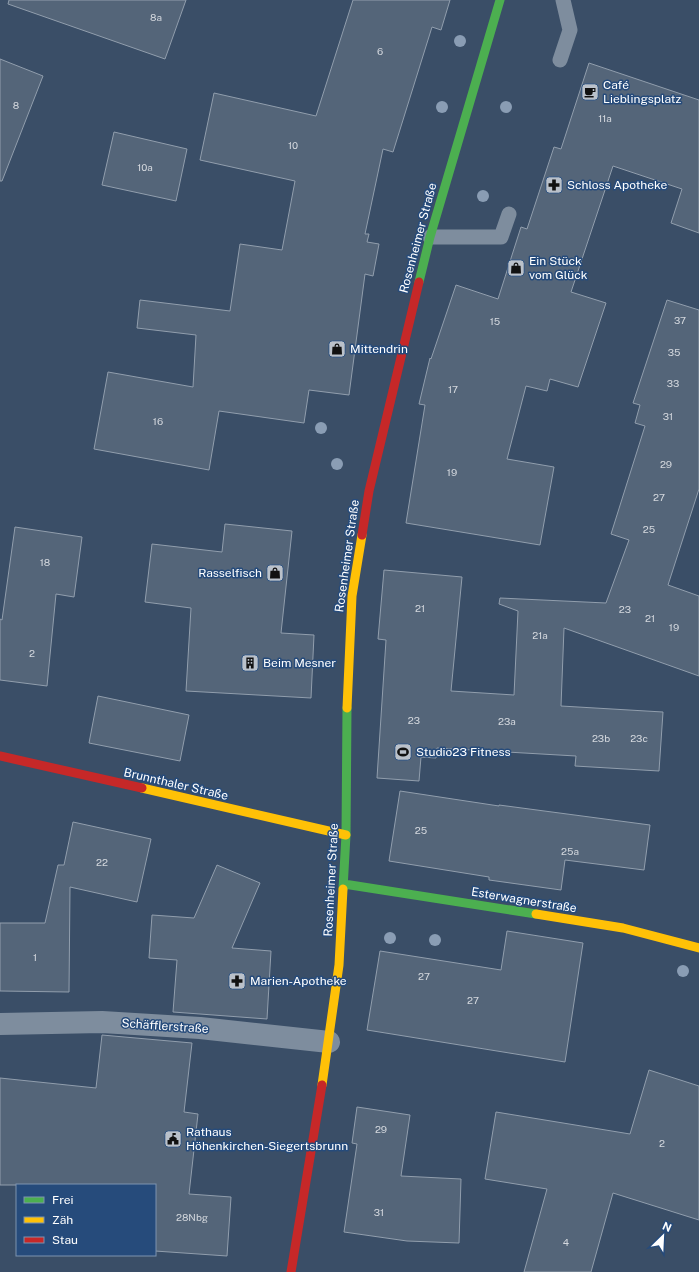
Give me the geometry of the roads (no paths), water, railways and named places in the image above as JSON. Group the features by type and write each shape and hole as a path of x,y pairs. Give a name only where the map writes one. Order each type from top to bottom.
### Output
{"street":[{"name":"Rosenheimer Straße","path":"292,1272 329,1042 339,965 346,835 346,727 352,596 369,491 430,237 500,0"},
{"name":"Brunnthaler Straße","path":"0,756 346,835"},
{"name":"Esterwagnerstraße","path":"344,884 623,928 699,948"},
{"name":"Schäfflerstraße","path":"0,1024 102,1022 200,1028 329,1042"}],"lane":[{"path":"560,60 570,30 563,0"},
{"path":"430,237 501,237 509,214"}],"place":[{"name":"Café Lieblingsplatz","path":"590,92"},
{"name":"Schloss Apotheke","path":"554,185"},
{"name":"Ein Stück vom Glück","path":"516,268"},
{"name":"Mittendrin","path":"337,349"},
{"name":"Rasselfisch","path":"275,573"},
{"name":"Beim Mesner","path":"250,663"},
{"name":"Studio23 Fitness","path":"403,752"},
{"name":"Marien-Apotheke","path":"237,981"},
{"name":"Rathaus Höhenkirchen-Siegertsbrunn","path":"173,1139"}]}
